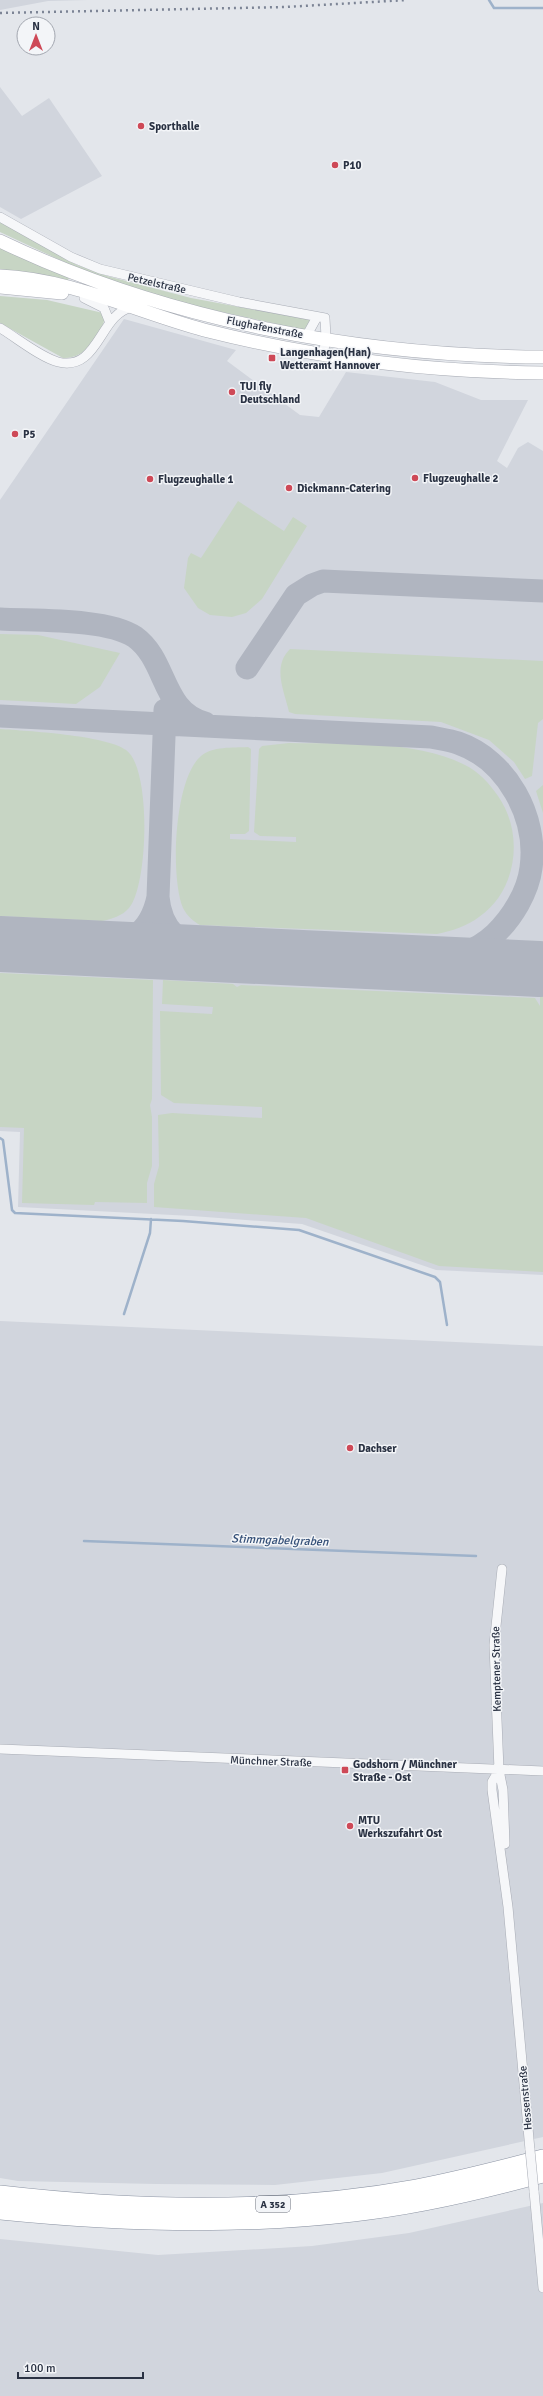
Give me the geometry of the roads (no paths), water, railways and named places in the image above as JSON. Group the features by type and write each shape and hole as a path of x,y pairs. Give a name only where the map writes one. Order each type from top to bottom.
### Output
{"highway":[{"name":"A 352","path":"0,2194 103,2204 160,2206 222,2207 289,2203 416,2188 536,2154"},
{"name":"A 352","path":"0,2210 141,2222 289,2220 418,2204 543,2174"}],"main road":[{"name":"Flughafenstraße","path":"0,241 70,272 142,297 235,321 326,338 456,354 543,357"},
{"name":"Flughafenstraße","path":"0,276 39,280 202,329 323,356 458,370 543,373"},
{"path":"0,287 41,290 84,298 108,300"}],"street":[{"name":"Petzelstraße","path":"0,217 71,257 100,269 239,302 321,317"},
{"path":"84,298 104,308 110,323"},
{"path":"0,328 52,360 65,363 81,360 87,356 110,323 121,311 132,307"},
{"path":"307,335 321,317"},
{"path":"321,317 326,338 323,356"},
{"name":"Kemptener Straße","path":"499,1770 494,1644 502,1569"},
{"name":"Münchner Straße","path":"0,1749 543,1771"},
{"name":"Hessenstraße","path":"499,1770 504,1794 508,1907 536,2154 534,2191 543,2288"}],"waterway":[{"path":"489,0 494,8 543,8"},
{"path":"0,1138 3,1140 12,1210 15,1213 183,1221 299,1230 435,1277 440,1282 447,1325"},
{"path":"124,1314 150,1233 151,1219"},
{"name":"Stimmgabelgraben","path":"84,1541 476,1556"}],"railway":[{"path":"0,13 285,7 407,0"}],"place":[{"name":"Sporthalle","path":"141,126"},
{"name":"P10","path":"335,165"},
{"name":"Langenhagen(Han) Wetteramt Hannover","path":"272,358"},
{"name":"TUI fly Deutschland","path":"232,392"},
{"name":"P5","path":"15,434"},
{"name":"Flugzeughalle 2","path":"415,478"},
{"name":"Flugzeughalle 1","path":"150,479"},
{"name":"Dickmann-Catering","path":"289,488"},
{"name":"Dachser","path":"350,1448"},
{"name":"Godshorn / Münchner Straße - Ost","path":"345,1770"},
{"name":"MTU Werkszufahrt Ost","path":"350,1826"}]}
